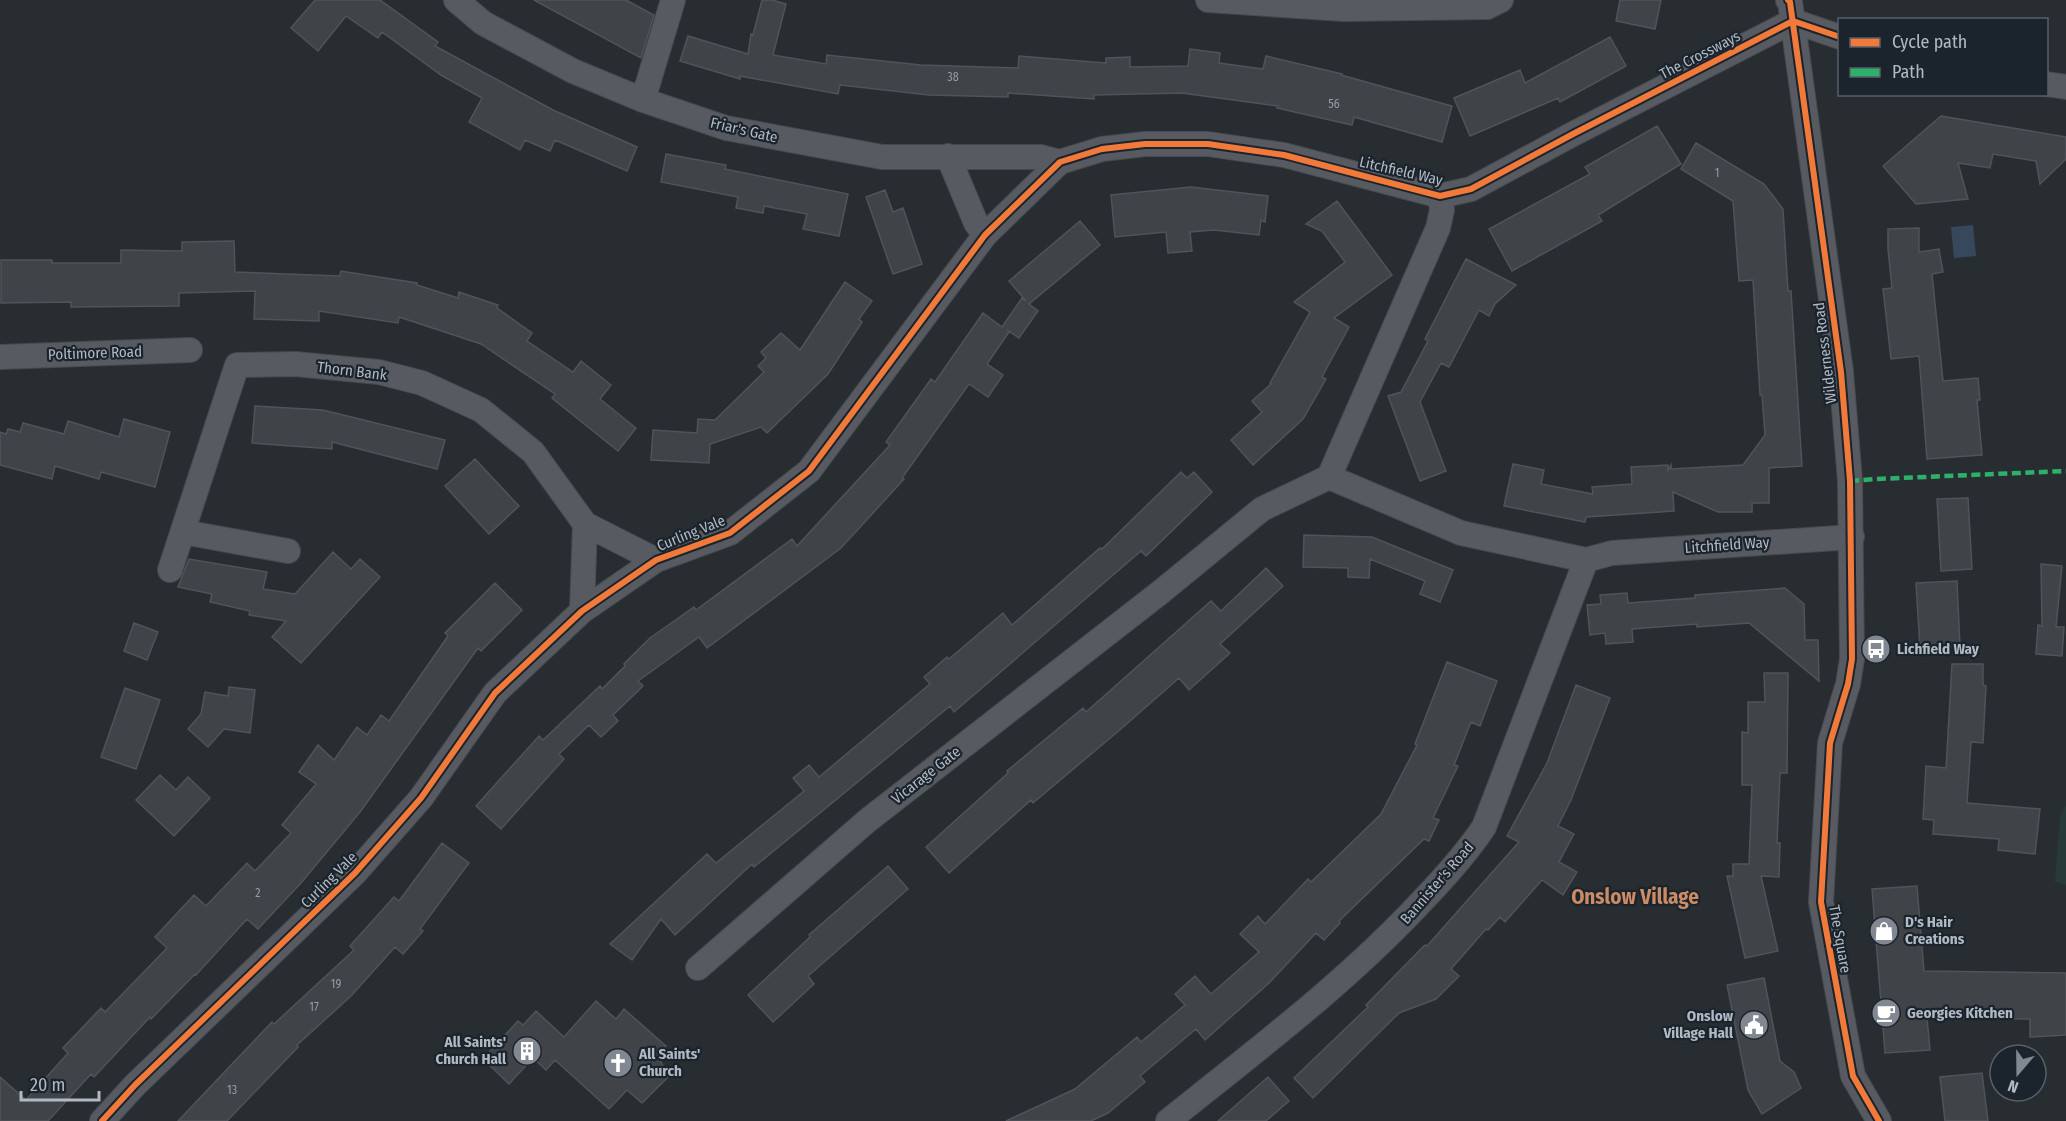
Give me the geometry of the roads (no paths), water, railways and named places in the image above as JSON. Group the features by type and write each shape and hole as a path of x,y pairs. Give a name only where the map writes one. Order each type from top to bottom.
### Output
{"street":[{"name":"Friar's Gate","path":"456,0 483,22 563,66 643,100 726,128 882,158 1041,157 1060,162"},
{"path":"643,100 674,0"},
{"path":"1208,0 1344,9 1487,7 1501,0"},
{"path":"1790,11 1838,36"},
{"name":"The Crossways","path":"1573,134 1790,11"},
{"name":"Wilderness Road","path":"1790,11 1841,372 1852,537 1852,659 1848,684"},
{"path":"2048,84 2066,87"},
{"name":"Litchfield Way","path":"1284,154 1440,196 1471,189 1573,134"},
{"name":"Curling Vale","path":"102,1121 143,1077 355,873 421,798 495,693 582,611 656,560 730,533 809,471 985,235 1060,162 1102,149 1145,144 1208,144 1284,154"},
{"path":"948,156 976,223 985,235"},
{"name":"Litchfield Way","path":"1440,196 1442,210 1438,228 1329,477 1461,533 1586,560 1612,553 1852,537"},
{"name":"Poltimore Road","path":"0,357 190,350"},
{"name":"Thorn Bank","path":"170,570 237,365 295,364 379,372 422,383 482,410 533,452 585,524 656,560"},
{"name":"Vicarage Gate","path":"698,968 867,821 1162,591 1262,509 1329,477"},
{"path":"582,611 585,524"},
{"path":"183,532 288,550"},
{"name":"Bannister's Road","path":"1168,1121 1301,1014 1388,938 1466,854 1484,827 1586,560"},
{"name":"The Square","path":"1848,684 1830,742 1821,902 1853,1076 1879,1121"}],"water":[{"path":"1973,225 1976,256 1954,258 1951,227"}],"place":[{"name":"Lichfield Way","path":"1876,649"},
{"name":"D's Hair Creations","path":"1884,931"},
{"name":"Georgies Kitchen","path":"1886,1013"},
{"name":"Onslow Village Hall","path":"1754,1025"},
{"name":"All Saints' Church Hall","path":"527,1051"},
{"name":"All Saints' Church","path":"618,1063"}],"district":[{"name":"Onslow Village","path":"1635,897"}]}
